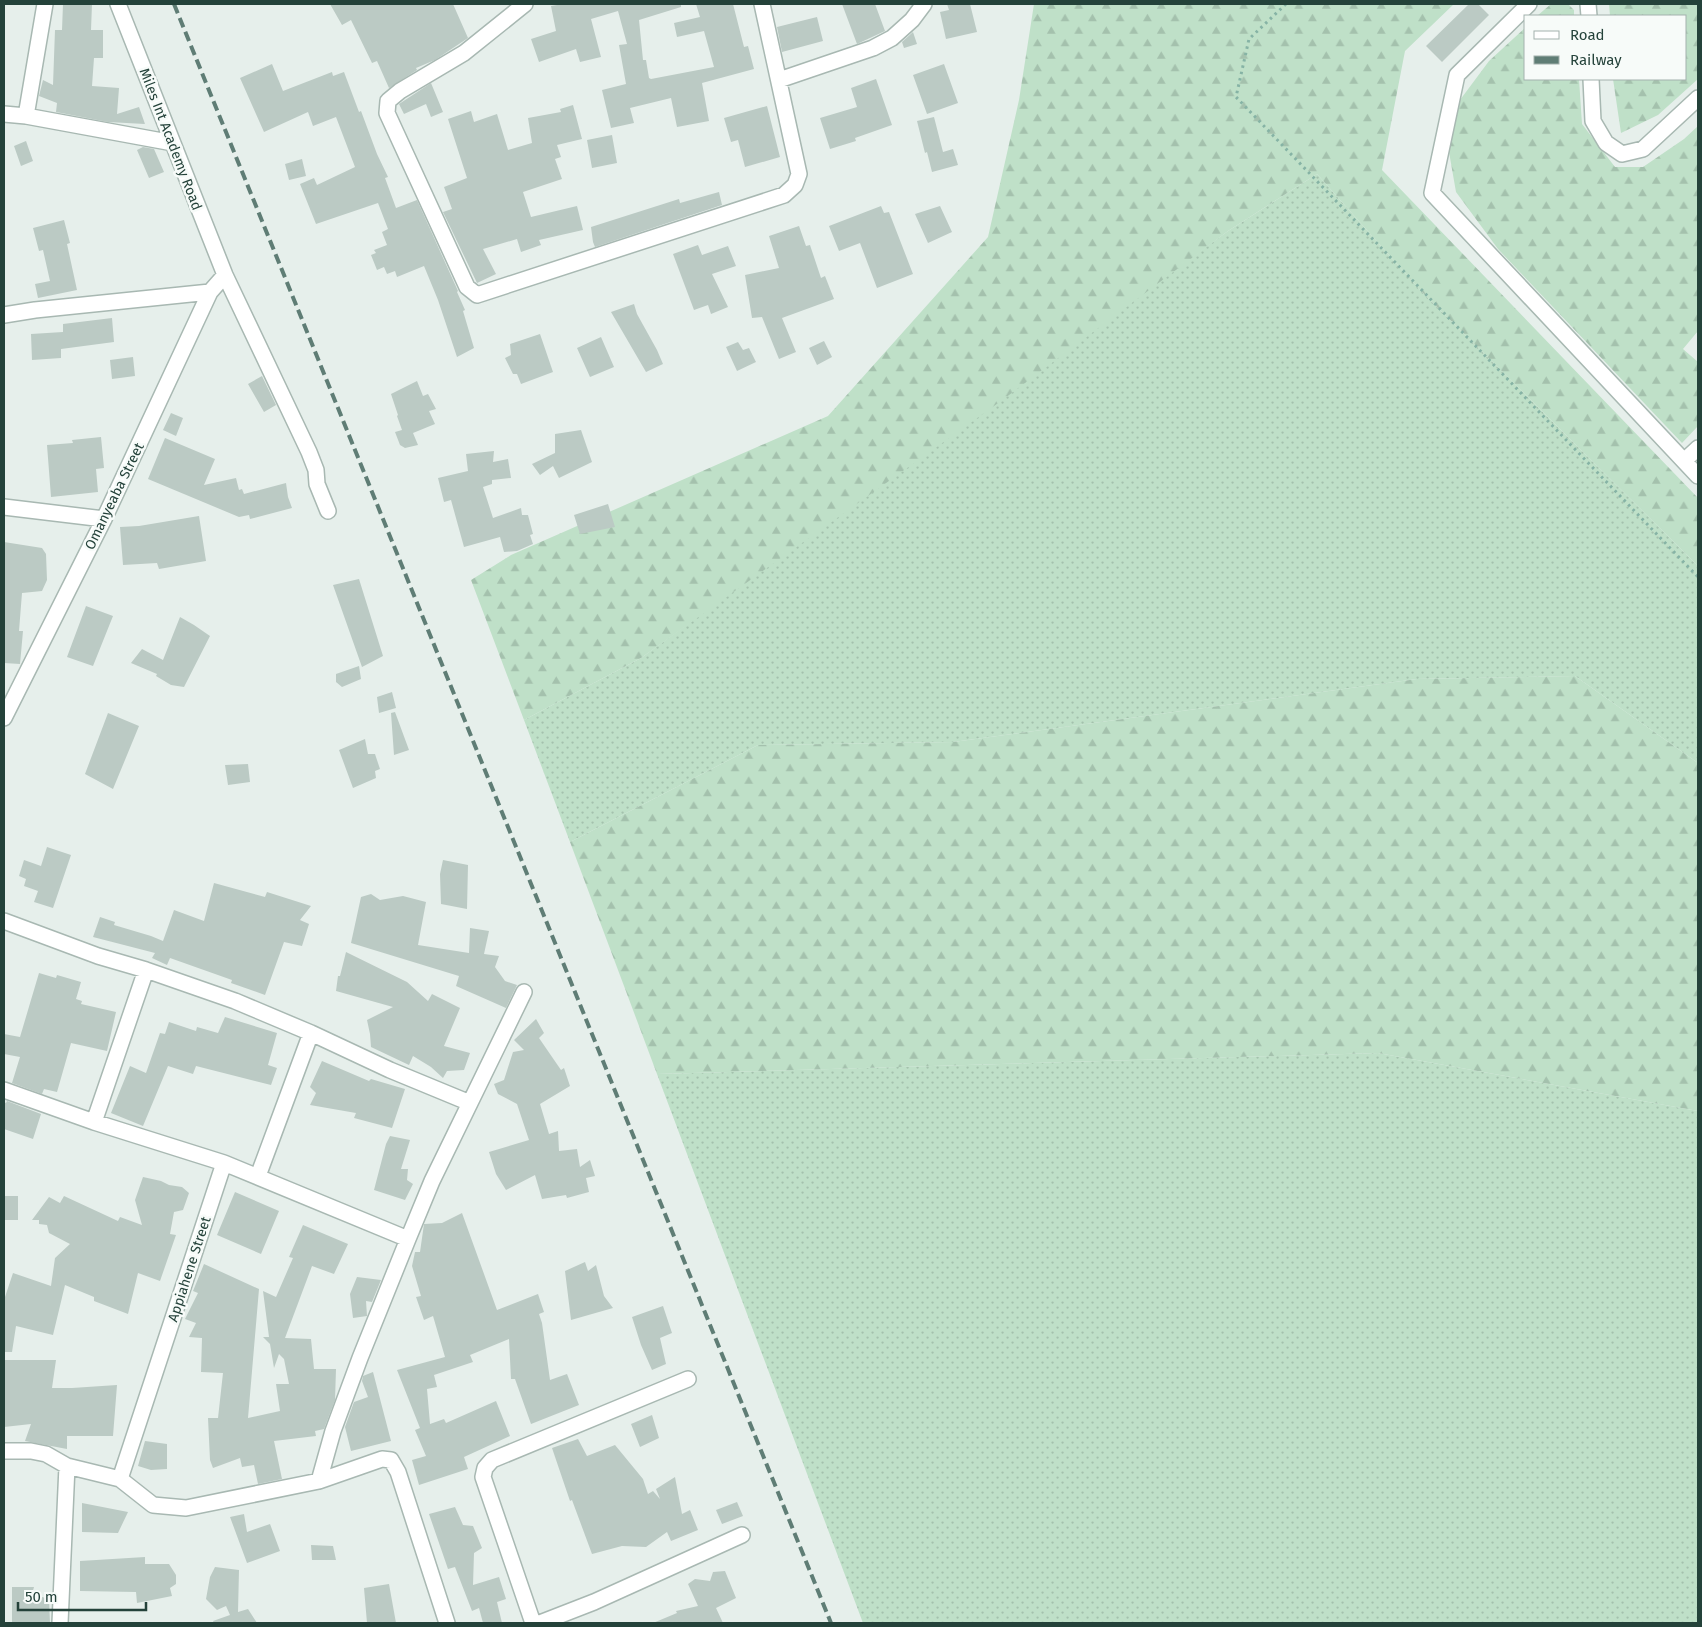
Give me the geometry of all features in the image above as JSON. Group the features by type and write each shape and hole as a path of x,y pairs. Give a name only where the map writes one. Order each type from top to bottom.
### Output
{"street":[{"path":"26,116 45,4"},
{"name":"Miles Int Academy Road","path":"118,4 225,275 309,452 316,470 317,484 328,511"},
{"path":"525,4 464,54 388,101 387,113 468,287 477,295 784,195 795,185 799,174 762,4"},
{"path":"779,80 874,48 892,38 912,20 924,4"},
{"path":"1529,4 1457,75 1432,193 1698,476"},
{"path":"1591,80 1593,121 1606,142 1622,154 1643,149 1698,98"},
{"path":"4,114 26,116 173,143"},
{"name":"Omanyeaba Street","path":"4,718 104,519 210,292 225,275"},
{"path":"4,315 35,310 210,292"},
{"path":"1684,461 1698,448"},
{"path":"4,507 104,519"},
{"path":"4,921 98,956 146,970 235,1001 390,1070 470,1103"},
{"path":"94,1122 146,970"},
{"path":"319,1480 333,1430 360,1358 432,1181 524,992"},
{"path":"258,1176 310,1033"},
{"path":"4,1090 94,1122 224,1163 408,1239"},
{"name":"Appiahene Street","path":"120,1479 224,1163"},
{"path":"533,1623 483,1477 485,1468 492,1460 688,1379"},
{"path":"4,1451 31,1451 46,1454 67,1466 120,1479 153,1505 186,1508 319,1480 382,1459 391,1460 398,1472 447,1623"},
{"path":"60,1623 67,1466"},
{"path":"540,1623 594,1602 742,1535"}],"path":[{"path":"1286,4 1249,39 1236,97 1698,577"}],"green space":[{"path":"1034,4 1454,4 1405,51 1382,170 1698,498 1698,566 1421,291 1317,174 1228,231 1001,401 641,658 524,720 471,580 511,555 828,416 988,237 1019,100"},
{"path":"1551,4 1568,4 1574,10 1574,15 1538,15"},
{"path":"1609,4 1698,4 1698,79 1658,115 1621,133 1613,80 1687,80 1687,15 1610,15"},
{"path":"1524,29 1524,80 1579,80 1582,124 1615,167 1643,167 1684,139 1698,126 1698,331 1683,349 1698,362 1698,426 1682,443 1498,249 1456,192 1449,152 1460,100 1489,61"},
{"path":"1317,174 1421,291 1698,566 1698,763 1575,676 1417,679 953,742 758,745 570,842 524,720 641,658 1228,231"},
{"path":"1575,676 1698,763 1698,1111 1378,1053 657,1074 570,842 758,745 953,742 1417,679"},
{"path":"1378,1053 1698,1111 1698,1623 863,1623 657,1074"}],"building":[{"path":"63,4 92,4 91,30 103,30 103,58 94,58 92,86 119,88 117,114 139,107 145,124 108,122 56,112 57,103 39,96 43,80 53,85 55,30 62,30"},
{"path":"330,4 453,4 468,38 435,60 416,68 417,70 389,88 377,61 372,63 351,20 342,25"},
{"path":"563,4 681,4 681,7 639,20 643,60 646,60 649,78 651,79 714,67 704,31 677,37 674,23 700,17 696,4 733,4 744,47 748,46 754,69 702,83 709,121 677,127 671,98 630,108 634,123 611,128 602,90 626,84 619,45 627,44 618,11 591,19 601,57 580,62 576,49 539,62 531,39 556,31 551,6"},
{"path":"842,4 875,4 885,31 857,44"},
{"path":"947,4 970,4 977,32 946,39 940,12 949,10"},
{"path":"1469,4 1478,4 1489,15 1442,62 1426,46"},
{"path":"817,17 823,41 782,52 777,27"},
{"path":"913,32 917,44 904,48 902,42"},
{"path":"272,64 283,91 332,72 333,76 344,72 359,112 361,111 388,177 385,178 396,208 417,200 458,291 465,310 463,311 474,348 457,357 438,300 424,266 397,277 395,271 387,274 384,267 377,270 371,255 376,253 374,250 387,245 382,232 388,229 378,203 316,224 300,184 314,178 317,185 355,167 336,117 313,126 308,112 264,132 240,78"},
{"path":"944,64 958,103 927,114 913,75"},
{"path":"876,79 892,125 855,138 856,141 830,149 820,118 857,107 851,88"},
{"path":"431,83 443,112 431,117 426,104 404,114 399,104"},
{"path":"573,105 582,139 557,145 561,157 555,159 562,179 523,192 531,217 577,206 583,230 539,240 541,245 521,252 517,239 483,249 496,274 477,283 443,212 452,209 444,187 467,178 448,119 471,111 474,122 497,114 508,150 532,143 528,118 561,112 560,109"},
{"path":"767,106 780,157 745,167 738,140 731,142 724,118"},
{"path":"934,117 943,152 953,149 958,165 932,172 917,121"},
{"path":"612,135 617,163 592,168 587,140"},
{"path":"26,141 33,161 21,166 14,146"},
{"path":"143,147 154,149 164,172 149,178 137,150"},
{"path":"302,159 306,176 289,180 285,164"},
{"path":"719,192 722,205 595,247 591,227 679,199 680,203"},
{"path":"881,206 884,213 889,212 913,274 877,288 860,243 839,251 829,226"},
{"path":"940,206 952,232 928,243 915,214"},
{"path":"64,220 70,243 67,244 77,290 38,298 35,284 50,281 43,250 39,251 33,228"},
{"path":"799,226 806,246 810,245 821,278 825,276 834,299 782,318 796,352 779,359 762,317 752,318 745,275 779,268 769,236"},
{"path":"698,245 702,255 728,246 736,266 712,274 728,307 711,314 708,305 694,310 673,254"},
{"path":"634,304 637,314 663,364 646,372 611,312"},
{"path":"112,318 114,342 61,349 61,358 32,360 31,334 63,332 63,324"},
{"path":"540,334 553,372 521,384 517,374 513,374 505,358 511,355 510,344"},
{"path":"601,337 614,367 590,377 577,348"},
{"path":"824,341 832,357 817,365 809,348"},
{"path":"738,342 743,350 749,348 756,362 737,371 726,347"},
{"path":"133,357 135,376 112,379 110,360"},
{"path":"262,376 276,405 264,412 248,384"},
{"path":"417,381 423,396 428,394 436,409 429,411 435,424 413,433 418,445 405,448 400,445 395,432 402,430 391,394"},
{"path":"171,413 183,418 176,436 163,430"},
{"path":"581,430 592,462 559,478 553,466 540,475 532,464 555,453 555,434"},
{"path":"101,437 104,468 96,469 98,492 51,497 47,445 73,443 72,440"},
{"path":"165,438 215,459 204,485 236,478 239,490 242,489 244,494 286,483 292,508 250,519 249,515 239,517 148,479"},
{"path":"494,451 493,462 508,459 511,478 492,480 492,484 483,487 493,518 521,508 522,515 528,515 533,534 530,535 533,544 517,551 504,552 500,537 464,547 451,500 444,502 438,478 468,471 466,454"},
{"path":"608,504 615,527 580,534 574,515"},
{"path":"199,516 206,561 159,569 157,563 123,565 120,527 139,526"},
{"path":"4,542 42,548 46,554 47,580 42,591 22,593 19,631 23,631 20,664 4,663"},
{"path":"359,579 383,656 362,667 333,585"},
{"path":"86,606 113,616 93,666 67,657"},
{"path":"180,617 210,636 184,687 171,685 156,676 157,674 131,663 142,649 163,660"},
{"path":"359,666 361,679 342,687 336,682 336,674"},
{"path":"392,692 396,708 379,713 377,697"},
{"path":"395,712 409,750 394,755 391,713"},
{"path":"108,713 139,726 113,789 85,774"},
{"path":"365,739 368,754 375,754 380,769 375,771 376,778 353,788 339,750"},
{"path":"248,764 250,782 228,785 225,765"},
{"path":"47,847 71,855 53,908 34,902 38,891 24,886 26,879 19,876 24,860 41,866"},
{"path":"443,860 468,865 467,909 441,904 440,874"},
{"path":"214,883 265,897 267,892 311,906 300,920 309,924 302,946 284,942 265,995 231,983 232,980 170,958 167,965 152,958 155,953 93,937 100,917 115,922 114,925 163,941 174,910 204,921"},
{"path":"371,894 380,900 403,896 426,902 418,945 469,953 470,928 489,931 484,954 499,956 495,967 505,981 517,985 506,1008 456,986 459,976 351,943 361,897"},
{"path":"346,952 407,982 428,1001 432,994 460,1008 444,1046 470,1053 464,1070 447,1071 443,1078 431,1067 413,1056 409,1065 371,1047 367,1020 393,1007 336,991 338,976 340,976"},
{"path":"39,973 56,978 57,975 81,982 76,999 82,1001 81,1004 116,1012 107,1051 71,1043 57,1092 44,1089 42,1094 12,1083 20,1057 4,1054 4,1034 20,1037"},
{"path":"225,1017 277,1033 268,1065 277,1068 271,1085 196,1066 193,1074 168,1066 143,1126 111,1113 130,1066 146,1073 160,1033 165,1034 169,1022 196,1031 197,1027 218,1033"},
{"path":"536,1019 544,1033 539,1038 561,1070 564,1068 570,1086 540,1104 549,1134 558,1131 559,1151 577,1149 580,1167 590,1160 595,1176 586,1178 589,1192 567,1198 566,1195 542,1199 535,1175 506,1190 496,1174 489,1152 529,1140 517,1104 498,1094 494,1084 504,1080 513,1052 524,1050 514,1040"},
{"path":"322,1061 369,1081 371,1079 405,1089 392,1128 354,1118 356,1113 310,1105 316,1093 310,1087"},
{"path":"7,1101 41,1114 33,1139 4,1129 4,1102 6,1103"},
{"path":"390,1136 410,1140 401,1169 408,1169 407,1180 413,1184 405,1200 374,1190 386,1144"},
{"path":"143,1177 182,1187 189,1193 183,1210 174,1212 170,1234 176,1235 160,1281 138,1273 128,1314 94,1301 94,1297 65,1285 53,1335 16,1326 12,1352 4,1352 4,1300 13,1273 51,1286 55,1258 70,1244 49,1233 47,1225 39,1224 39,1220 32,1220 49,1197 60,1203 64,1196 118,1221 120,1217 142,1225 135,1200"},
{"path":"235,1192 279,1211 261,1254 217,1235"},
{"path":"4,1196 18,1196 18,1220 4,1220"},
{"path":"462,1213 497,1310 538,1294 544,1312 539,1314 550,1380 567,1374 579,1405 531,1424 515,1379 511,1379 509,1339 470,1355 473,1362 434,1375 437,1387 427,1389 430,1424 444,1419 446,1423 496,1401 510,1436 464,1457 468,1469 419,1485 412,1460 426,1456 415,1430 420,1428 397,1370 445,1357 433,1316 424,1320 416,1297 421,1296 412,1266 415,1252 420,1252 424,1224 442,1223"},
{"path":"303,1225 348,1244 334,1274 312,1266 285,1338 311,1339 314,1369 336,1369 335,1400 324,1429 315,1431 316,1436 274,1441 282,1479 258,1484 254,1465 242,1467 240,1458 213,1468 210,1460 208,1418 218,1418 223,1373 201,1372 202,1338 189,1337 196,1323 185,1319 198,1293 193,1291 204,1264 259,1289 248,1418 280,1411 276,1384 289,1384 284,1359 279,1354 274,1368 270,1344 263,1337 269,1337 263,1291 276,1297 293,1258 289,1257"},
{"path":"585,1262 588,1271 596,1265 604,1296 613,1308 571,1320 565,1271"},
{"path":"357,1277 381,1280 372,1302 366,1301 367,1316 353,1318 350,1294"},
{"path":"663,1306 672,1333 660,1338 666,1364 652,1370 632,1317"},
{"path":"4,1360 56,1360 52,1388 117,1385 113,1436 67,1436 67,1449 25,1441 31,1424 4,1427"},
{"path":"373,1372 391,1441 351,1451 345,1427 354,1402 368,1397 362,1381 363,1376"},
{"path":"652,1415 659,1438 640,1447 631,1424"},
{"path":"578,1439 587,1456 615,1445 643,1479 648,1494 653,1491 660,1499 656,1489 675,1477 682,1514 690,1510 698,1530 671,1541 667,1532 646,1547 622,1546 592,1554 572,1500 570,1501 552,1448"},
{"path":"145,1441 167,1444 167,1469 151,1470 138,1466"},
{"path":"737,1502 743,1516 722,1524 716,1510"},
{"path":"82,1503 128,1512 118,1533 82,1532"},
{"path":"455,1507 463,1525 473,1526 482,1548 474,1553 473,1585 499,1577 506,1599 497,1602 502,1623 483,1623 479,1608 472,1611 455,1567 448,1569 429,1514"},
{"path":"244,1514 247,1532 270,1524 280,1551 247,1563 230,1517"},
{"path":"311,1545 333,1546 336,1560 312,1560"},
{"path":"145,1557 145,1564 169,1564 176,1575 176,1584 170,1588 172,1596 137,1603 136,1592 80,1591 80,1561"},
{"path":"215,1567 239,1570 238,1612 248,1609 257,1623 214,1623 213,1621 230,1615 226,1606 217,1610 206,1599 210,1577"},
{"path":"725,1571 736,1598 716,1608 723,1623 653,1623 677,1613 676,1611 698,1606 688,1584 695,1579 710,1581 713,1572"},
{"path":"389,1584 396,1623 367,1623 364,1588"},
{"path":"12,1587 34,1587 32,1594 49,1599 50,1623 12,1623"}],"railway":[{"path":"174,4 831,1623"}]}
